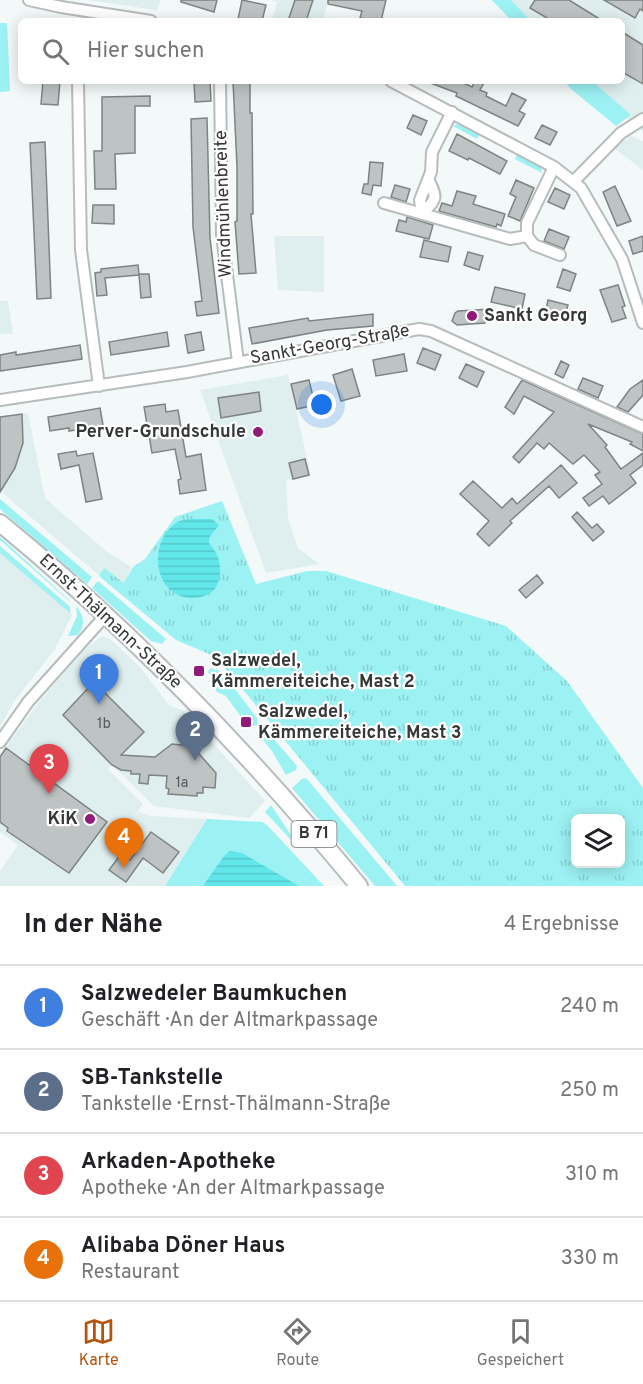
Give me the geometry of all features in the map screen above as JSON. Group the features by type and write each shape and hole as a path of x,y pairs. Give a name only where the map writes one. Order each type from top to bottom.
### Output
{"main road":[{"name":"Ernst-Thälmann-Straße","path":"0,523 105,616 202,710 359,886"}],"street":[{"path":"29,0 78,16 108,18"},
{"path":"78,84 81,250 99,386"},
{"name":"Windmühlenbreite","path":"220,84 222,235 238,362"},
{"path":"397,84 554,167 574,181 589,198 616,246 628,273 643,322"},
{"path":"422,213 420,195 429,181 432,152 452,112"},
{"path":"574,181 621,133 643,120"},
{"path":"554,167 527,223 527,236 534,245 560,255"},
{"path":"384,203 510,239 527,236"},
{"name":"Sankt-Georg-Straße","path":"0,400 99,386 406,330 424,330 643,427"},
{"path":"0,742 28,702 105,616"}],"shaded area":[{"path":"87,0 161,0 157,10"},
{"path":"271,0 328,0 324,18 273,18 277,2"},
{"path":"511,0 643,0 643,132 588,84 625,84 625,18 528,18"},
{"path":"631,136 643,141 643,170 614,148"},
{"path":"274,236 324,236 324,292 278,290"},
{"path":"0,301 8,301 13,334 0,334"},
{"name":"Perver-Grundschule","path":"288,375 311,476 286,481 288,519 298,548 319,564 266,573 200,390"},
{"path":"28,413 45,498 106,551 131,567 121,594 0,491 0,417"},
{"path":"189,519 212,519 219,525 209,540 219,562 218,582 211,592 195,598 179,595 169,588 162,579 158,567 161,542 167,531 178,522"},
{"path":"0,546 70,607 72,615 55,649 13,703 0,727"},
{"path":"102,636 110,639 140,667 169,705 184,711 265,801 249,818 154,806 112,765 108,769 143,804 133,819 139,812 150,816 207,819 165,886 0,886 0,871 18,845 0,832 0,754 44,696 86,648"},
{"path":"230,851 242,853 299,886 203,886"}],"green space":[{"path":"492,0 511,0 528,18 509,18"},
{"path":"0,23 7,23 10,91 0,92"},
{"path":"567,84 595,84 631,115 616,126"},
{"path":"461,123 480,133 477,139 453,126"},
{"path":"518,153 541,166 542,173 515,159"},
{"path":"0,499 92,577 87,584 0,509"},
{"path":"222,501 256,584 307,571 326,571 506,626 567,681 643,788 643,886 405,886 216,657 176,640 99,576 104,568 124,583 133,567 145,559 175,517"},
{"path":"0,537 70,601 0,540"},
{"path":"0,546 70,607 70,613 0,553"},
{"path":"98,581 166,639 162,644 151,641 92,588"},
{"path":"76,606 81,613 83,624 78,635 68,636 77,616"},
{"path":"211,668 222,672 257,718 258,725 252,726 249,722 244,721 226,696 217,692 213,686 215,683 208,672"},
{"path":"261,730 266,730 297,766 296,770 286,775 272,751 259,735"},
{"path":"306,778 397,886 375,886 292,788"},
{"path":"271,805 293,838 290,839 265,812"},
{"path":"207,819 262,822 324,886 165,886"}],"building":[{"path":"181,0 217,0 214,12 181,2"},
{"path":"242,0 266,5 263,18 238,18"},
{"path":"295,0 313,0 307,18 289,18"},
{"path":"328,0 386,0 382,18 360,18 362,11 328,4"},
{"path":"535,0 569,0 598,18 547,18 530,8"},
{"path":"604,0 643,0 643,11 640,9 635,18"},
{"path":"625,34 643,45 643,84 625,74"},
{"path":"43,84 60,84 58,105 41,104"},
{"path":"194,84 210,84 211,101 195,102"},
{"path":"233,84 250,84 253,214 251,214 256,273 239,274 235,222 237,221"},
{"path":"433,84 466,84 472,87 474,84 483,84 480,90 487,93 486,96 506,106 512,93 526,100 519,111 525,114 518,126 456,96 457,93"},
{"path":"150,96 150,106 135,106 135,153 115,154 116,189 95,189 94,151 102,151 102,97"},
{"path":"413,115 427,121 421,135 407,128"},
{"path":"207,118 210,238 219,313 197,316 195,302 202,301 193,227 191,119"},
{"path":"542,125 557,132 550,145 535,138"},
{"path":"457,134 507,161 500,174 469,158 468,160 449,151"},
{"path":"45,142 51,298 37,299 30,143"},
{"path":"370,162 383,163 381,186 373,185 371,195 362,193 364,184 368,184"},
{"path":"516,180 534,188 520,221 508,216 516,197 510,194"},
{"path":"395,185 410,189 406,202 391,197"},
{"path":"615,186 631,221 617,226 603,192"},
{"path":"555,188 570,195 564,209 548,202"},
{"path":"457,191 476,196 473,204 505,214 501,226 497,224 496,227 439,211 442,203 452,206"},
{"path":"93,205 114,205 114,224 92,223"},
{"path":"407,217 433,225 429,239 396,231 399,220 406,222"},
{"path":"549,229 569,237 564,249 544,241"},
{"path":"643,236 643,251 633,254 629,241"},
{"path":"424,240 451,247 448,262 420,257"},
{"path":"468,252 483,256 479,270 464,265"},
{"path":"138,265 139,274 149,274 151,297 141,298 139,275 105,278 107,295 97,296 95,273 101,272 101,269"},
{"path":"563,269 576,274 570,291 557,287"},
{"path":"618,285 625,306 622,307 626,318 612,322 600,290"},
{"path":"495,287 525,294 522,309 491,302"},
{"path":"548,300 568,305 565,315 546,310"},
{"name":"Sankt Georg","path":"490,309 491,319 485,319 485,323 457,325 452,321 458,311"},
{"path":"373,314 373,326 327,330 252,344 249,328 308,318 309,321"},
{"path":"167,332 169,346 111,355 109,342"},
{"path":"201,332 204,350 188,353 185,335"},
{"path":"80,345 82,359 0,371 0,355 16,352 16,355"},
{"path":"423,348 441,355 435,370 417,363"},
{"path":"404,354 407,371 376,376 373,360"},
{"path":"561,361 569,365 563,378 555,374"},
{"path":"466,364 484,372 477,387 459,378"},
{"path":"352,369 360,396 341,401 333,375"},
{"path":"583,378 603,386 598,398 578,389"},
{"path":"309,380 315,405 297,409 291,384"},
{"path":"522,380 643,434 643,451 630,444 632,442 588,424 607,445 605,447 621,469 643,453 643,465 630,475 636,483 609,504 603,496 589,506 583,498 602,484 595,475 600,472 584,455 573,464 549,443 544,449 537,443 519,463 513,457 554,412 524,396 514,414 505,407"},
{"path":"643,380 643,395 628,412 617,407 630,389"},
{"name":"Perver-Grundschule","path":"259,392 261,411 221,418 218,398"},
{"path":"165,404 166,412 178,410 186,457 201,454 206,490 180,494 178,480 181,479 175,449 152,453 144,407"},
{"path":"100,408 103,425 69,431 69,428 50,431 48,417"},
{"path":"22,414 23,443 15,468 0,492 0,417"},
{"path":"76,451 77,456 93,453 102,499 86,502 79,465 61,469 58,454"},
{"path":"305,459 309,475 293,479 289,463"},
{"path":"561,465 577,483 559,498 549,486 510,521 512,523 489,546 477,534 489,521 460,494 473,481 502,508 512,498 517,504"},
{"path":"577,512 592,528 597,524 604,532 593,541 572,517"},
{"path":"537,575 543,583 526,598 519,590"},
{"path":"92,684 102,694 104,692 144,732 121,755 155,757 172,744 192,746 216,773 215,788 203,787 203,793 197,793 197,796 168,794 167,776 149,775 148,784 139,783 140,774 131,774 131,771 121,770 112,765 63,715"},
{"path":"6,748 107,822 69,873 7,831 8,828 0,822 0,757"},
{"path":"151,832 179,852 163,873 143,858 126,882 109,870 121,854 130,860"}],"place":[{"name":"Sankt Georg","path":"472,316"},
{"name":"Perver-Grundschule","path":"258,432"},
{"name":"Salzwedel, Kämmereiteiche, Mast 2","path":"199,671"},
{"name":"Salzwedeler Baumkuchen","path":"99,704"},
{"name":"Salzwedel, Kämmereiteiche, Mast 3","path":"246,722"},
{"name":"SB-Tankstelle","path":"195,761"},
{"name":"Arkaden-Apotheke","path":"49,794"},
{"name":"KiK","path":"90,819"},
{"name":"Alibaba Döner Haus","path":"124,868"}]}
